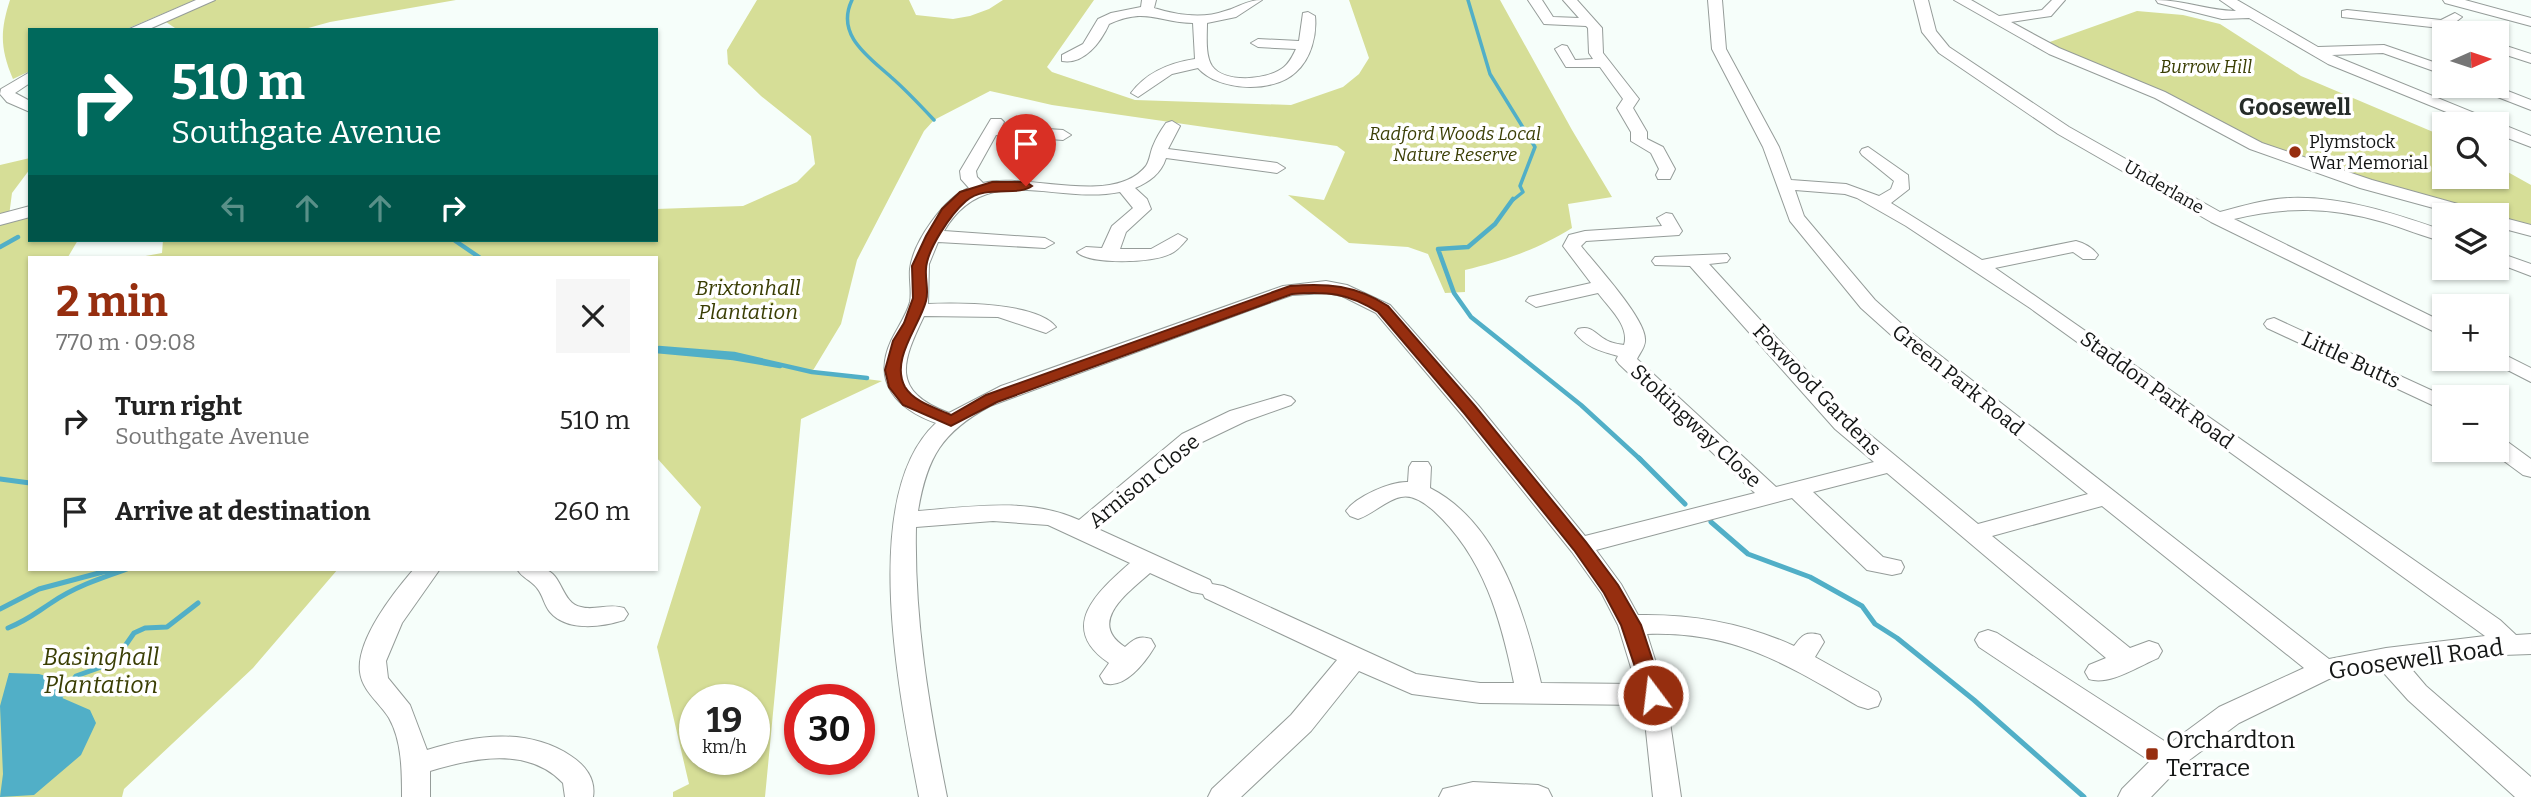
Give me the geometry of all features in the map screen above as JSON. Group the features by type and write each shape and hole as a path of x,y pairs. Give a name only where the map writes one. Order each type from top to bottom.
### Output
{"street":[{"path":"139,28 208,0"},
{"path":"1067,58 1088,47 1104,22 1148,5 1173,18 1199,19 1235,13 1255,0"},
{"path":"1535,0 1549,21 1590,22"},
{"path":"1570,0 1595,28 1596,53 1612,71 1630,99 1625,108 1639,132 1639,141 1657,150 1667,169 1664,175"},
{"name":"Green Park Road","path":"1715,0 1719,49 1771,147 1783,184 1803,229 1882,319 2324,670"},
{"name":"Underlane","path":"1921,0 1929,32 1944,50 2059,126 2217,218 2432,325"},
{"path":"1961,0 2054,51 2160,95 2256,146 2366,184 2434,203"},
{"path":"2163,0 2222,15 2254,14"},
{"path":"2227,0 2358,72 2459,112"},
{"path":"2450,0 2531,22"},
{"path":"1997,20 2046,13 2059,1"},
{"path":"2449,21 2479,7"},
{"path":"2516,17 2531,12"},
{"path":"2347,14 2432,23"},
{"path":"1199,19 1203,63 1208,71 1230,80 1265,81 1290,70 1310,28 1304,18"},
{"path":"1257,44 1304,45"},
{"path":"1562,49 1563,64 1604,63"},
{"path":"2316,51 2384,49 2432,67"},
{"path":"2510,52 2531,59"},
{"path":"1146,88 1169,68 1203,63"},
{"path":"28,77 5,88 12,99 28,106"},
{"path":"2510,97 2531,105"},
{"path":"0,114 28,106"},
{"path":"981,189 969,179 968,171 994,126 1063,135"},
{"path":"951,421 909,401 897,387 893,370 896,354 920,298 919,266 933,236 954,203 981,189 1003,184 1095,190 1125,187 1148,174 1176,130"},
{"path":"2509,133 2531,142"},
{"path":"1159,153 1277,168"},
{"path":"1878,156 1903,180 1895,196 1880,202"},
{"name":"Staddon Park Road","path":"1783,184 1846,189 1880,202 2037,304 2480,620 2520,644"},
{"path":"1109,254 1118,230 1142,209 1141,203 1125,187"},
{"path":"2217,218 2292,203 2332,206 2432,233"},
{"path":"0,220 28,212"},
{"name":"Stokingway Close","path":"1665,218 1672,231 1585,236 1572,243 1572,246 1605,286 1636,334 1626,360 1772,496"},
{"path":"2509,225 2531,231"},
{"path":"933,236 1036,245"},
{"path":"1980,267 2075,246"},
{"path":"1086,253 1139,256 1175,249"},
{"path":"1661,261 1721,258"},
{"name":"Foxwood Gardens","path":"1695,260 1843,424 1973,533 2137,655 2098,672"},
{"path":"1545,293 1605,286"},
{"path":"933,797 910,666 904,594 905,520 913,481 924,451 938,432 951,421 991,398 1290,290 1326,287 1365,298 1383,309 1470,410 1580,546 1612,590 1631,625 1653,695 1667,775 1667,797"},
{"path":"916,310 981,309 1043,320"},
{"name":"Little Butts","path":"2274,324 2432,399"},
{"path":"1585,332 1600,345 1629,353"},
{"path":"2509,364 2531,376"},
{"name":"Arnison Close","path":"1082,530 1190,439 1238,416 1284,401"},
{"path":"2509,453 2531,470"},
{"path":"1580,546 1889,465"},
{"path":"1357,511 1420,478 1459,523 1497,580 1511,614 1530,694"},
{"path":"1797,490 1876,564 1892,567"},
{"path":"1973,533 2105,497"},
{"path":"905,520 993,513 1028,513 1052,517 1147,562 1224,593 1393,677 1431,688 1480,693 1653,695"},
{"path":"1127,662 1102,646 1096,631 1096,615 1103,603 1147,562"},
{"path":"416,797 417,764 411,736 400,713 373,675 373,662 378,643 410,590 426,571"},
{"path":"532,571 546,582 561,607 577,617 615,614"},
{"path":"1631,625 1655,623 1724,629 1805,651 1868,699"},
{"path":"1988,640 2170,759"},
{"name":"Goosewell Road","path":"2132,797 2170,759 2229,715 2324,670 2386,659 2520,644"},
{"path":"1222,797 1301,723 1354,658"},
{"path":"2386,659 2417,692 2531,794"},
{"path":"417,764 452,753 481,748 505,746 528,749 560,762 575,775 579,797"},
{"path":"1453,797 1473,794 1538,797"}],"green space":[{"path":"10,0 195,0 129,28 28,28 28,72 13,79 4,49 4,21"},
{"path":"212,0 456,0 308,28 175,28 163,20"},
{"name":"Brixtonhall Plantation","path":"757,0 909,0 916,15 953,19 989,9 1003,0 1094,0 1047,67 1052,72 1135,100 1291,105 1343,87 1359,74 1369,58 1349,0 1500,0 1612,197 1568,204 1572,228 1520,254 1465,270 1465,292 1445,293 1428,254 1408,247 1349,243 1288,195 1324,200 1345,152 1337,146 1052,105 990,91 934,120 924,131 857,260 841,324 812,372 882,381 801,419 770,744 770,684 679,684 679,741 657,647 701,507 658,459 658,256 146,256 162,253 163,242 658,242 658,209 743,206 797,182 815,164 811,136 761,96 728,64 727,50"},
{"name":"Burrow Hill","path":"2137,11 2183,15 2220,24 2301,76 2432,131 2432,189 2509,189 2509,173 2531,185 2531,229 2509,223 2509,203 2443,203 2260,146 2047,43"},
{"name":"Basinghall Plantation","path":"28,158 28,172 12,193 9,216 28,213 28,242 77,242 69,256 28,256 28,571 336,571 253,668 124,789 122,797 0,797 0,165"},
{"name":"Brixtonhall Plantation","path":"687,775 767,775 765,797 673,797 673,792 689,784"}],"water":[{"path":"9,673 39,674 56,679 60,697 90,710 96,723 81,755 34,795 0,797 3,774 0,706"}],"waterway":[{"path":"852,0 848,24 857,44 934,120"},
{"path":"1468,0 1490,74 1535,147 1520,186 1523,192 1513,200"},
{"path":"1513,199 1495,224 1468,247 1438,249 1454,293 1471,317 1581,405 1641,460"},
{"path":"0,247 18,237"},
{"path":"457,242 478,256"},
{"path":"659,348 734,354 812,372 867,378"},
{"path":"658,351 733,358 780,366"},
{"path":"1641,460 1685,504"},
{"path":"0,479 28,483"},
{"path":"1711,522 1748,554 1810,577 1862,606 1875,624 1897,638 1974,700 2084,797"},
{"path":"0,609 39,589 106,571"},
{"path":"8,628 69,592 121,571"},
{"path":"60,697 76,676 104,666 118,656 134,633 145,628 167,627 198,603"}],"place":[{"name":"Plymstock War Memorial","path":"2295,152"},
{"name":"Orchardton Terrace","path":"2152,754"}],"district":[{"name":"Goosewell","path":"2295,107"}],"route":[{"path":"1026,186 1003,184 981,189 965,195 946,212 922,257 919,266 920,298 912,323 896,354 893,370 897,387 909,401 951,421 991,398 1290,290 1326,287 1365,298 1383,309 1470,410 1580,546 1612,590 1631,625 1653,695"}],"park label":[{"name":"Radford Woods Local Nature Reserve","path":"1455,144"}]}
